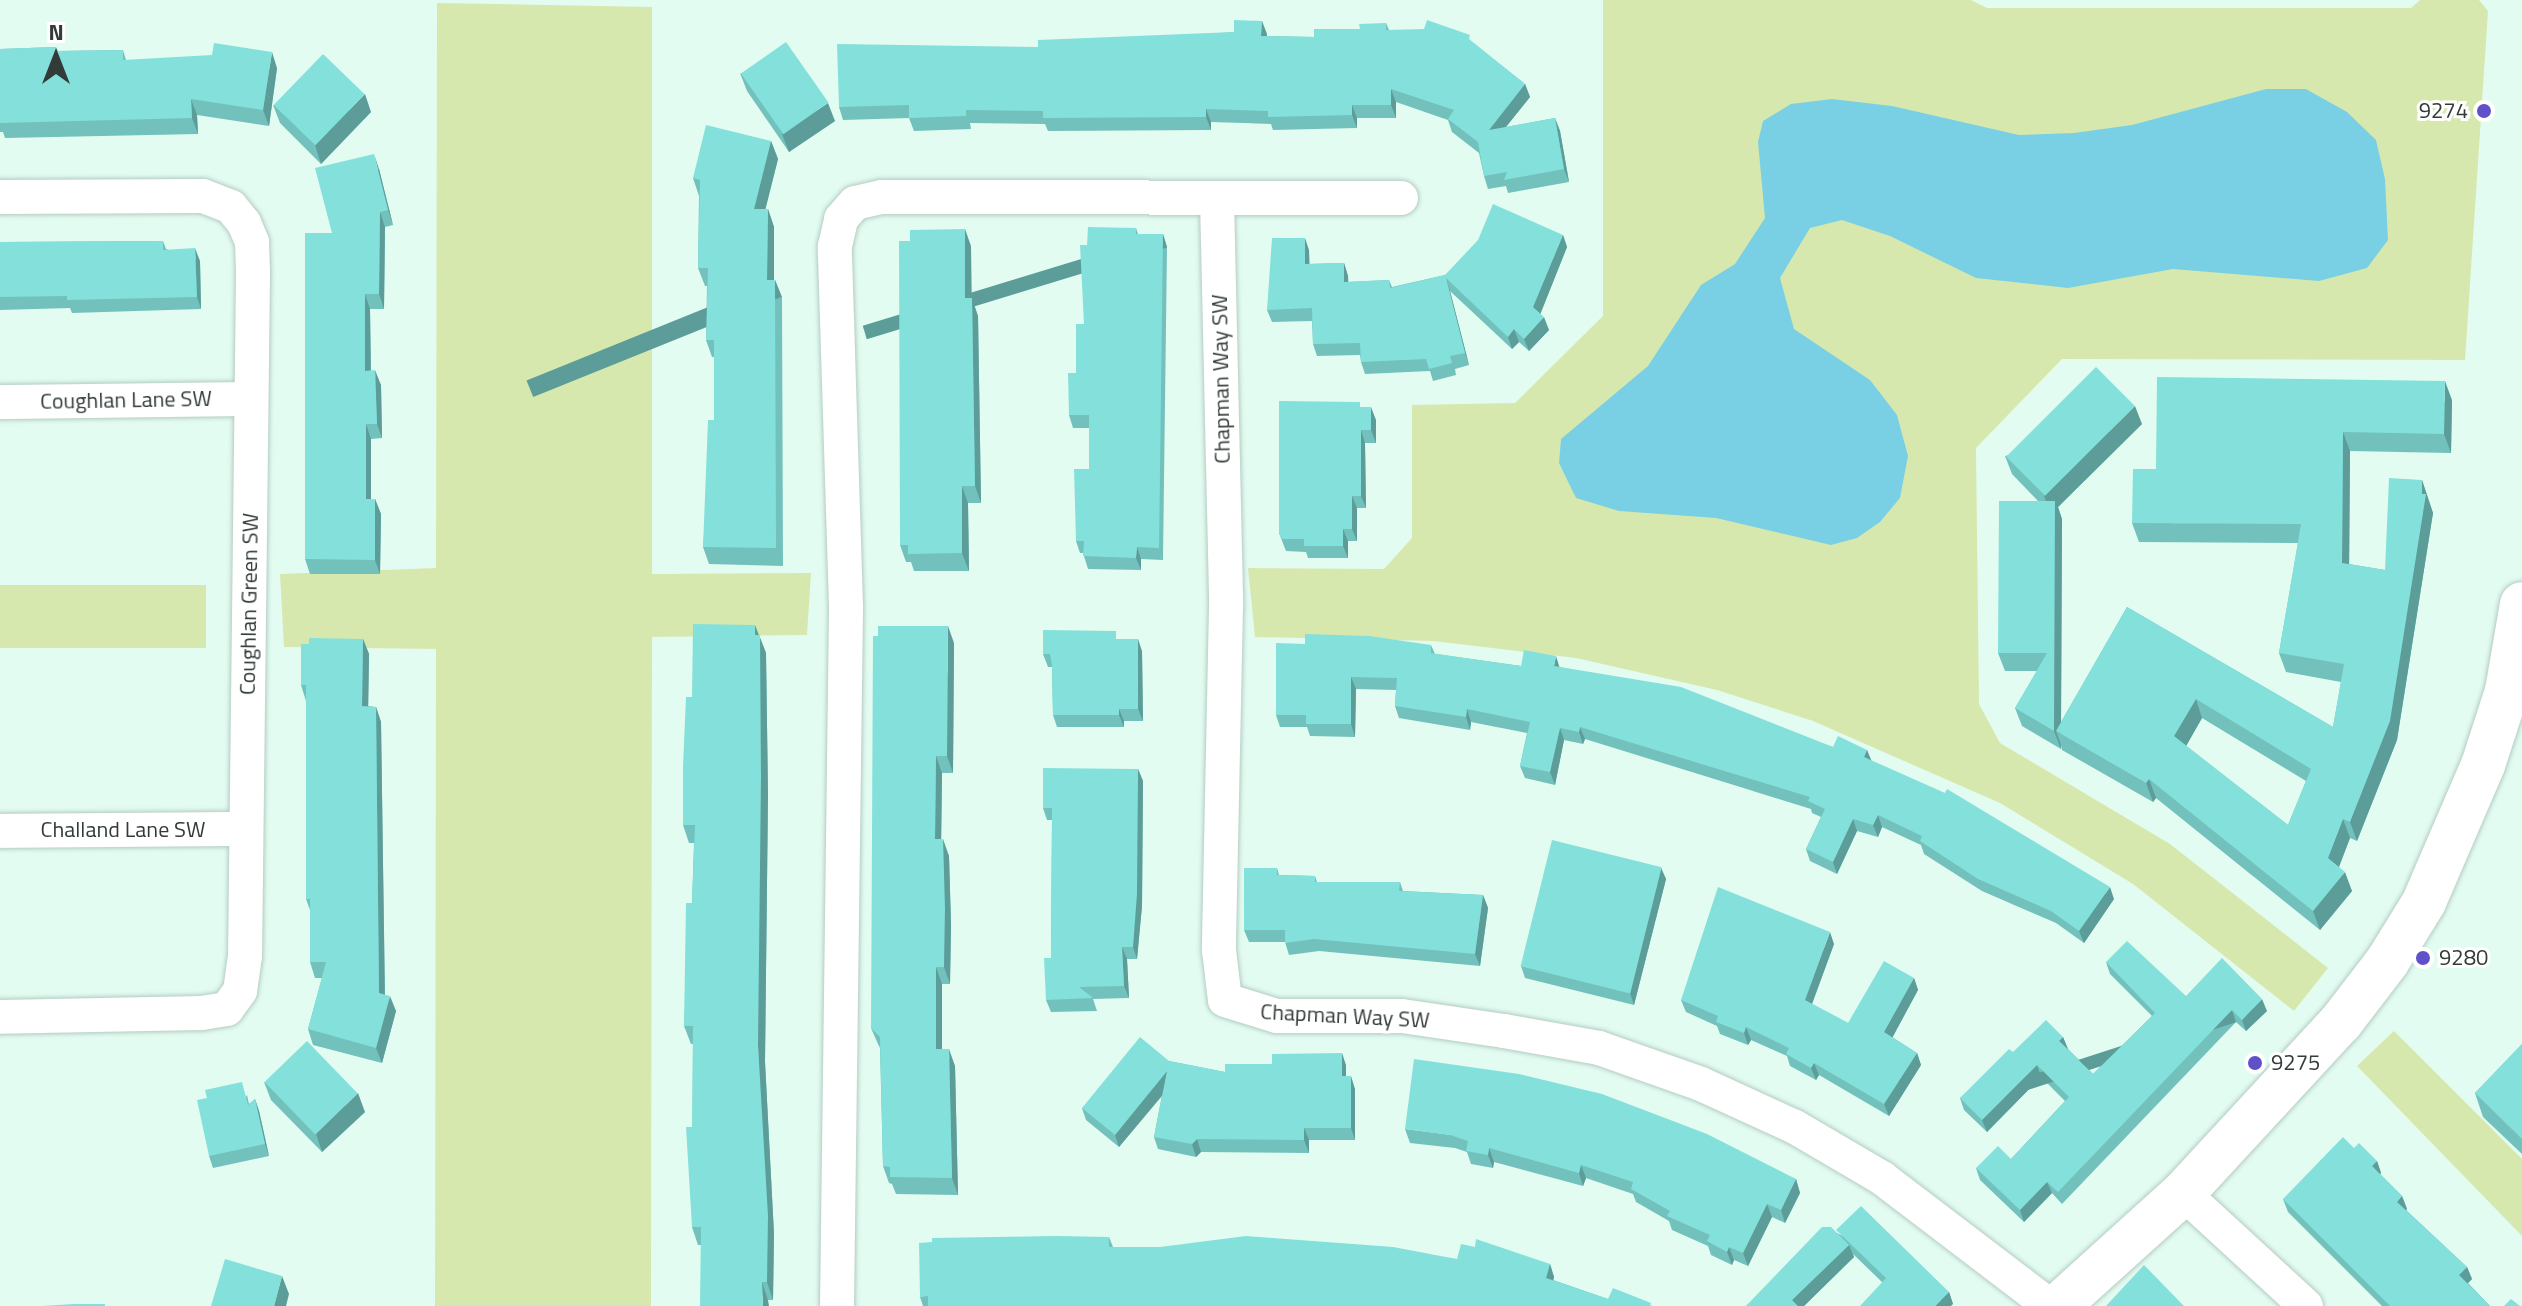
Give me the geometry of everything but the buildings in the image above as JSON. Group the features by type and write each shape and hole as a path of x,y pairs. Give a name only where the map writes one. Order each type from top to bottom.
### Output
{"street":[{"name":"Coughlan Green SW","path":"0,197 203,196 231,207 252,242 245,956 240,991 227,1009 0,1017"},
{"path":"837,1306 846,606 835,246 841,219 855,203 882,197 1401,198"},
{"name":"Chapman Way SW","path":"1217,199 1226,607 1219,950 1225,1000 1277,1016 1402,1016 1517,1033 1599,1048 1701,1084 1795,1127 1882,1178 2050,1306"},
{"name":"Coughlan Lane SW","path":"0,402 251,399"},
{"path":"2058,1306 2183,1193 2341,1022 2424,902 2483,765 2507,691 2522,604"},
{"name":"Challand Lane SW","path":"0,831 246,829"},
{"path":"2183,1193 2306,1306"}],"green space":[{"path":"1603,0 1971,0 1987,8 2411,8 2420,0 2479,0 2488,11 2465,360 2062,359 1976,448 1979,704 2000,743 2170,844 2328,968 2294,1011 2133,884 2000,803 1813,721 1717,690 1576,658 1433,641 1255,637 1248,568 1384,569 1412,538 1412,405 1515,403 1603,316"},
{"path":"437,3 652,7 652,574 811,573 807,635 652,637 651,1306 435,1306 436,649 284,647 280,574 436,568"},
{"path":"0,585 206,585 206,648 0,648"},
{"path":"2394,1031 2522,1159 2522,1236 2357,1066"}],"water":[{"path":"2266,89 2306,89 2347,112 2376,140 2385,179 2388,240 2367,268 2319,281 2173,269 2068,288 1976,278 1890,236 1842,220 1810,228 1780,278 1794,329 1870,380 1897,415 1908,456 1900,498 1880,522 1857,538 1831,545 1716,518 1619,511 1576,498 1559,463 1561,439 1648,366 1701,285 1735,264 1765,218 1758,142 1763,121 1791,104 1832,99 1892,106 2019,135 2074,133 2132,125"}],"place":[{"name":"9274","path":"2484,111"},
{"name":"9280","path":"2423,958"},
{"name":"9275","path":"2255,1063"}]}
